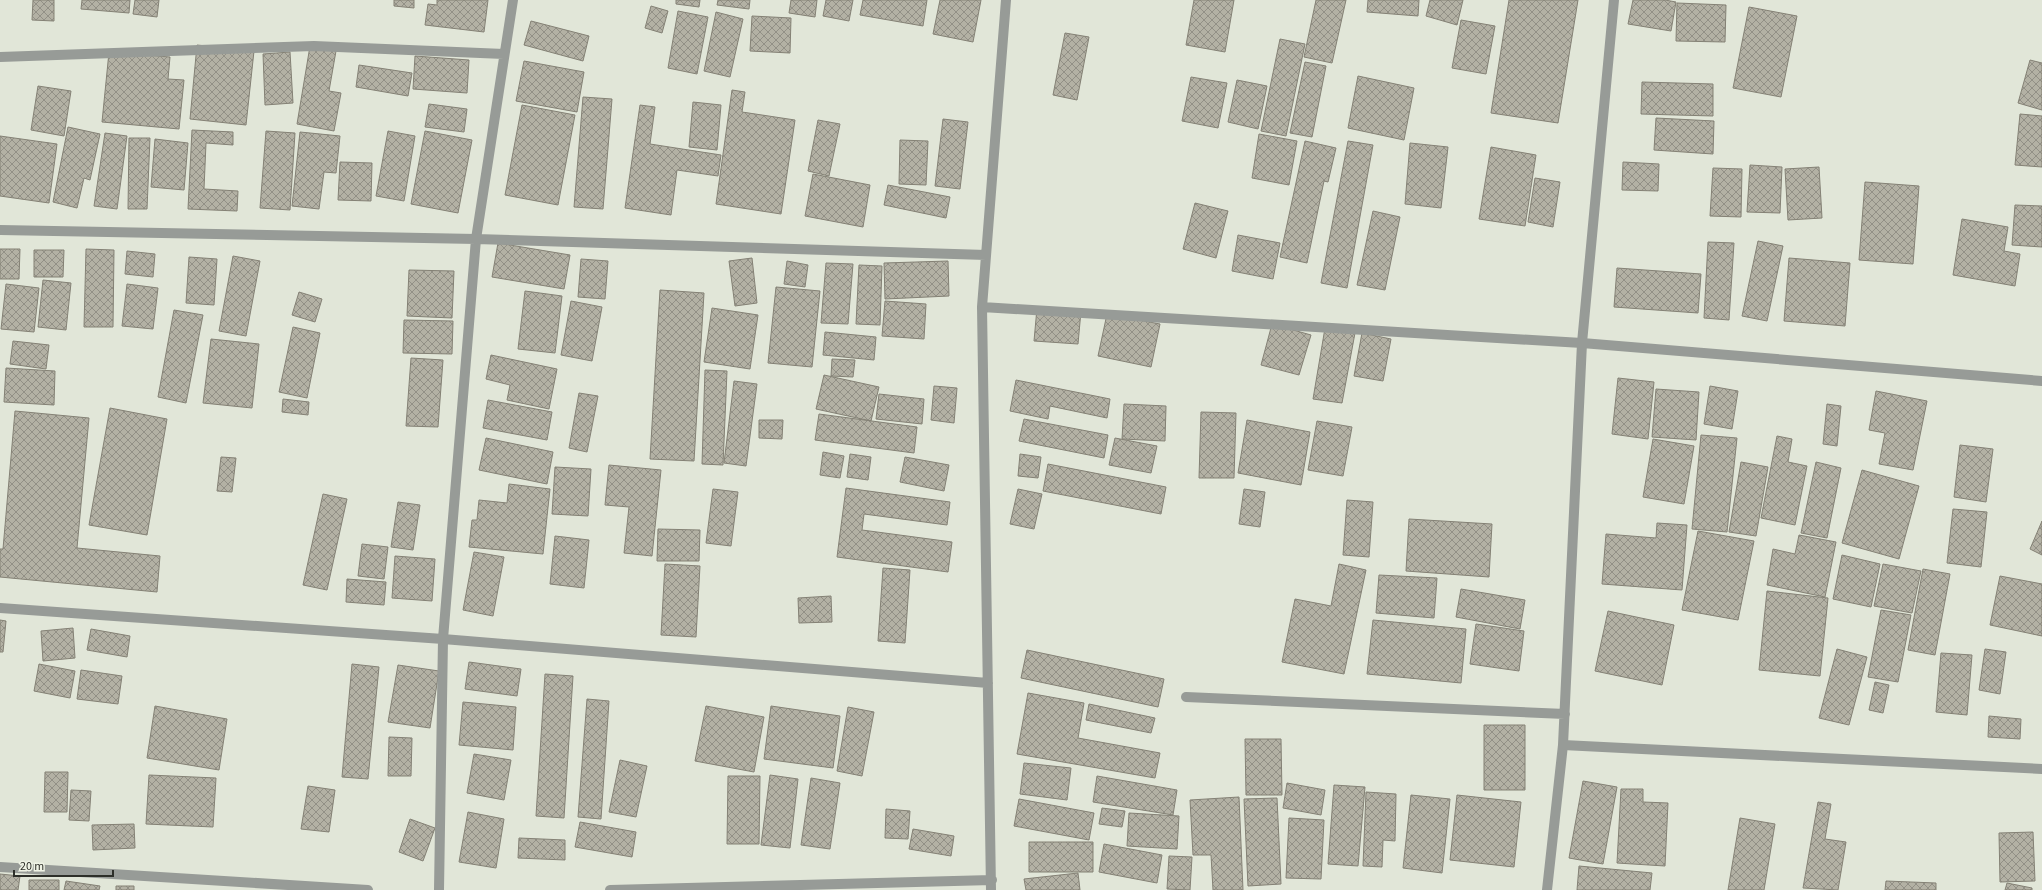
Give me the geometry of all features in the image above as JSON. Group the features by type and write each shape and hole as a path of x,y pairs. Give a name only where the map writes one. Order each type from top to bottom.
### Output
{"street":[{"path":"439,890 444,639 476,239 513,0"},
{"path":"610,890 991,885 982,307 1006,0"},
{"path":"1547,890 1565,714 1582,343 1614,0"},
{"path":"0,57 314,46 504,54"},
{"path":"0,230 476,239 986,255"},
{"path":"982,307 1582,343 2042,381"},
{"path":"0,608 444,639 988,683"},
{"path":"1186,697 1565,714"},
{"path":"1563,745 2042,769"},
{"path":"0,866 368,890"}],"building":[{"path":"33,0 54,0 54,21 32,20"},
{"path":"82,0 130,0 129,13 81,9"},
{"path":"135,0 159,0 157,17 133,14"},
{"path":"394,0 414,0 414,8 394,6"},
{"path":"437,0 488,0 484,32 425,25 428,4 437,5"},
{"path":"676,0 700,0 699,7 676,4"},
{"path":"718,0 750,0 749,9 717,5"},
{"path":"791,0 817,0 815,17 789,13"},
{"path":"826,0 853,0 849,21 823,16"},
{"path":"863,0 927,0 923,26 860,15"},
{"path":"940,0 981,0 973,42 933,34"},
{"path":"1194,0 1234,0 1225,52 1186,45"},
{"path":"1316,0 1346,0 1332,63 1304,57"},
{"path":"1368,0 1419,0 1418,16 1367,12"},
{"path":"1430,0 1463,0 1457,25 1426,16"},
{"path":"1509,0 1578,0 1558,123 1491,113"},
{"path":"1633,0 1665,0 1676,2 1671,31 1628,24"},
{"path":"1677,3 1726,5 1725,42 1676,41"},
{"path":"651,6 668,11 662,33 645,28"},
{"path":"1749,7 1797,16 1781,97 1733,88"},
{"path":"678,11 708,17 697,74 668,68"},
{"path":"716,12 743,19 730,77 704,71"},
{"path":"752,16 791,18 790,53 750,51"},
{"path":"1461,20 1495,26 1486,74 1452,68"},
{"path":"531,21 589,36 583,61 524,45"},
{"path":"1065,33 1089,37 1077,100 1053,95"},
{"path":"1280,39 1305,44 1286,136 1261,131"},
{"path":"197,45 254,51 246,125 190,119"},
{"path":"310,46 336,51 329,91 341,93 334,131 297,124"},
{"path":"109,52 170,57 168,79 184,80 179,129 102,122"},
{"path":"290,52 293,103 265,105 263,54"},
{"path":"415,56 469,60 467,93 413,89"},
{"path":"2030,60 2042,63 2042,110 2018,103"},
{"path":"524,61 584,72 577,112 516,101"},
{"path":"1305,62 1326,66 1312,137 1290,133"},
{"path":"359,65 412,73 408,96 356,87"},
{"path":"1358,76 1414,88 1404,140 1348,128"},
{"path":"1191,77 1227,83 1218,128 1182,121"},
{"path":"1237,80 1267,86 1258,129 1228,122"},
{"path":"1642,82 1713,84 1713,116 1641,114"},
{"path":"38,86 71,91 64,136 31,130"},
{"path":"732,90 745,92 742,112 795,120 781,214 716,204"},
{"path":"583,97 612,99 603,209 574,207"},
{"path":"693,102 721,105 717,150 689,147"},
{"path":"429,104 467,109 464,132 425,127"},
{"path":"522,105 575,115 558,205 505,195"},
{"path":"640,105 655,107 650,144 721,155 718,176 677,170 671,215 625,208"},
{"path":"2020,114 2042,116 2042,167 2015,165"},
{"path":"1656,118 1714,121 1713,154 1654,150"},
{"path":"943,119 968,122 960,189 935,186"},
{"path":"818,120 840,124 829,176 808,171"},
{"path":"68,127 100,134 90,180 84,178 77,208 53,202"},
{"path":"192,130 233,132 233,145 206,143 204,189 238,191 237,211 188,209"},
{"path":"266,131 295,133 290,210 260,208"},
{"path":"388,131 415,136 404,201 376,196"},
{"path":"425,131 472,140 458,213 411,204"},
{"path":"300,132 340,136 336,173 324,172 319,209 292,206"},
{"path":"105,133 127,136 117,209 94,206"},
{"path":"1259,134 1297,141 1289,185 1252,178"},
{"path":"0,136 57,144 49,203 0,196"},
{"path":"129,138 150,138 147,209 128,209"},
{"path":"155,139 188,143 184,190 151,187"},
{"path":"900,140 928,141 926,185 899,184"},
{"path":"1305,141 1336,148 1328,182 1324,181 1307,263 1280,257"},
{"path":"1348,141 1373,145 1347,288 1321,283"},
{"path":"1410,143 1448,147 1441,208 1405,204"},
{"path":"1491,147 1536,155 1525,226 1479,219"},
{"path":"340,162 372,163 371,201 338,200"},
{"path":"1623,162 1659,164 1658,191 1622,190"},
{"path":"1750,165 1782,167 1780,213 1747,212"},
{"path":"1819,167 1822,218 1788,220 1785,169"},
{"path":"1713,168 1742,169 1741,217 1710,216"},
{"path":"813,174 870,185 863,227 805,216"},
{"path":"1535,178 1560,182 1553,227 1528,222"},
{"path":"1865,182 1919,186 1913,264 1859,260"},
{"path":"888,185 950,197 946,218 884,205"},
{"path":"1195,203 1228,211 1216,258 1183,249"},
{"path":"2015,205 2042,206 2042,247 2012,245"},
{"path":"1373,211 1400,217 1385,290 1357,285"},
{"path":"1962,219 2008,227 2004,251 2020,254 2015,286 1953,275"},
{"path":"1238,235 1280,243 1273,279 1232,271"},
{"path":"1758,241 1783,246 1767,321 1742,316"},
{"path":"1708,242 1734,243 1729,320 1704,318"},
{"path":"498,243 570,255 564,289 492,277"},
{"path":"0,249 20,249 19,279 0,279"},
{"path":"86,249 114,250 113,327 84,327"},
{"path":"34,250 64,250 63,277 34,277"},
{"path":"127,251 155,254 153,277 125,274"},
{"path":"233,256 260,261 246,336 219,331"},
{"path":"189,257 217,259 214,305 186,303"},
{"path":"752,258 757,303 735,306 729,261"},
{"path":"1789,258 1850,263 1845,326 1784,321"},
{"path":"581,259 608,261 605,299 578,297"},
{"path":"787,261 808,265 805,287 784,284"},
{"path":"948,261 949,296 885,299 884,263"},
{"path":"826,263 853,264 848,324 821,323"},
{"path":"859,265 882,266 880,325 856,324"},
{"path":"1617,268 1701,274 1698,313 1614,307"},
{"path":"409,270 454,271 452,318 407,316"},
{"path":"43,280 71,283 66,330 38,327"},
{"path":"6,284 39,288 34,332 1,329"},
{"path":"127,284 158,288 153,329 122,326"},
{"path":"776,287 820,291 812,367 768,363"},
{"path":"660,290 704,293 694,461 650,459"},
{"path":"525,291 562,296 555,353 518,349"},
{"path":"299,292 322,299 315,322 292,315"},
{"path":"571,301 602,307 592,361 561,355"},
{"path":"885,301 926,304 924,339 882,336"},
{"path":"712,308 758,315 750,369 704,362"},
{"path":"1037,308 1081,311 1078,344 1034,341"},
{"path":"174,310 203,315 186,403 158,397"},
{"path":"1107,314 1160,324 1151,367 1098,356"},
{"path":"404,320 453,321 452,354 403,353"},
{"path":"1272,324 1311,335 1299,375 1261,365"},
{"path":"293,327 320,333 307,398 279,392"},
{"path":"1325,328 1355,333 1342,403 1313,399"},
{"path":"825,332 876,337 874,360 823,355"},
{"path":"1362,333 1391,339 1383,381 1354,376"},
{"path":"211,339 259,344 252,408 203,403"},
{"path":"13,341 49,345 46,369 10,364"},
{"path":"491,355 557,369 549,409 507,400 510,385 486,379"},
{"path":"411,358 443,360 438,427 406,426"},
{"path":"832,359 855,360 853,377 831,376"},
{"path":"6,368 55,371 54,405 4,402"},
{"path":"705,370 727,371 723,465 702,464"},
{"path":"824,375 879,387 871,421 816,409"},
{"path":"1618,378 1654,382 1648,439 1612,434"},
{"path":"1016,380 1110,399 1107,418 1050,406 1048,419 1010,411"},
{"path":"734,381 757,384 746,466 724,463"},
{"path":"934,386 957,388 954,423 931,420"},
{"path":"1710,386 1738,391 1732,429 1704,424"},
{"path":"1656,389 1699,392 1696,440 1652,437"},
{"path":"1876,391 1927,401 1913,470 1879,464 1885,433 1869,430"},
{"path":"579,393 598,396 587,452 569,448"},
{"path":"879,394 924,399 922,424 876,419"},
{"path":"283,399 309,402 308,415 282,412"},
{"path":"488,400 552,412 547,440 483,428"},
{"path":"1124,404 1166,406 1165,441 1122,439"},
{"path":"1827,404 1841,406 1837,446 1823,444"},
{"path":"110,408 167,419 147,535 89,525"},
{"path":"15,411 89,418 77,548 160,556 157,592 0,577 0,549 3,549"},
{"path":"1201,412 1236,413 1234,478 1199,478"},
{"path":"819,414 917,427 914,453 815,440"},
{"path":"1024,419 1108,435 1104,458 1019,441"},
{"path":"759,420 783,420 782,439 759,438"},
{"path":"1247,420 1310,432 1301,485 1238,473"},
{"path":"1317,421 1352,427 1343,476 1308,470"},
{"path":"1701,435 1737,438 1727,532 1692,529"},
{"path":"1777,436 1792,439 1788,462 1807,466 1795,525 1761,518"},
{"path":"486,438 553,452 547,484 479,470"},
{"path":"1115,438 1157,446 1151,473 1109,465"},
{"path":"1653,439 1694,446 1684,504 1643,497"},
{"path":"1960,445 1993,449 1986,502 1954,497"},
{"path":"823,452 844,456 840,478 820,475"},
{"path":"850,454 871,457 868,480 847,477"},
{"path":"1020,454 1041,457 1038,478 1018,476"},
{"path":"221,457 236,458 232,492 217,491"},
{"path":"905,457 949,465 944,491 900,482"},
{"path":"1741,462 1768,467 1756,536 1729,532"},
{"path":"1816,462 1841,468 1827,538 1801,533"},
{"path":"1048,464 1166,487 1161,514 1043,491"},
{"path":"609,465 661,470 652,556 624,553 629,507 605,505"},
{"path":"555,467 591,469 588,516 552,514"},
{"path":"1862,470 1919,486 1899,559 1842,543"},
{"path":"509,484 550,489 543,554 469,547 472,520 477,520 479,500 507,503"},
{"path":"846,488 950,502 947,525 864,514 862,530 952,542 948,572 837,557"},
{"path":"713,489 738,492 731,546 706,543"},
{"path":"1018,489 1042,494 1034,529 1010,524"},
{"path":"1244,489 1265,492 1260,527 1239,524"},
{"path":"323,494 347,499 327,590 303,585"},
{"path":"1347,500 1373,502 1369,557 1343,555"},
{"path":"398,502 420,505 413,550 391,547"},
{"path":"1953,509 1987,512 1981,567 1947,563"},
{"path":"1409,519 1492,524 1489,577 1406,571"},
{"path":"2042,521 2042,555 2030,549"},
{"path":"1657,523 1687,525 1682,590 1602,584 1606,534 1656,538"},
{"path":"658,529 700,530 699,561 657,561"},
{"path":"1698,531 1754,541 1738,620 1682,610"},
{"path":"1799,535 1836,542 1825,597 1767,585 1773,549 1795,554"},
{"path":"555,536 589,540 584,588 550,584"},
{"path":"362,544 388,547 384,579 358,576"},
{"path":"474,552 504,557 493,616 463,610"},
{"path":"1842,555 1880,564 1871,607 1833,599"},
{"path":"395,556 435,559 432,601 392,598"},
{"path":"665,564 700,566 696,637 661,635"},
{"path":"1339,564 1366,570 1344,674 1282,662 1295,599 1331,606"},
{"path":"1883,564 1921,571 1912,613 1874,606"},
{"path":"883,568 910,570 905,643 878,641"},
{"path":"1923,569 1950,574 1935,655 1908,650"},
{"path":"1379,575 1437,578 1434,618 1376,613"},
{"path":"2000,576 2042,584 2042,636 1990,625"},
{"path":"347,579 386,582 384,605 346,602"},
{"path":"1461,589 1525,600 1520,629 1456,617"},
{"path":"1767,591 1828,598 1820,676 1759,670"},
{"path":"831,596 832,622 799,623 798,598"},
{"path":"1881,610 1911,615 1898,682 1868,677"},
{"path":"1608,611 1674,625 1662,685 1595,671"},
{"path":"0,620 6,621 3,652 0,652"},
{"path":"1373,620 1466,629 1461,683 1367,674"},
{"path":"1476,624 1524,631 1519,671 1470,664"},
{"path":"73,628 75,658 43,661 41,631"},
{"path":"91,629 130,636 127,657 87,650"},
{"path":"1837,649 1867,657 1849,725 1819,718"},
{"path":"1985,649 2006,652 2000,694 1979,690"},
{"path":"1027,650 1164,679 1158,707 1021,678"},
{"path":"1941,653 1972,655 1967,715 1936,712"},
{"path":"469,662 521,669 517,696 465,689"},
{"path":"39,664 75,671 70,698 34,691"},
{"path":"352,664 379,667 368,779 342,777"},
{"path":"398,665 439,671 430,728 388,722"},
{"path":"81,670 122,676 118,704 77,699"},
{"path":"545,674 573,676 564,818 536,816"},
{"path":"1875,682 1889,685 1883,713 1869,710"},
{"path":"1028,693 1084,703 1078,738 1160,753 1155,778 1017,754"},
{"path":"587,699 609,701 601,819 578,817"},
{"path":"463,702 516,707 513,750 459,745"},
{"path":"1089,704 1155,718 1151,733 1086,720"},
{"path":"155,706 227,719 219,770 147,758"},
{"path":"706,706 764,717 754,772 695,761"},
{"path":"771,706 840,716 833,768 764,759"},
{"path":"848,707 874,712 862,776 837,771"},
{"path":"1989,716 2021,719 2020,739 1988,737"},
{"path":"1484,725 1525,725 1525,790 1484,790"},
{"path":"389,737 412,738 411,776 388,776"},
{"path":"1245,739 1281,739 1282,795 1246,795"},
{"path":"474,754 511,760 504,800 467,793"},
{"path":"620,760 647,766 636,817 609,812"},
{"path":"1024,763 1071,768 1067,800 1020,794"},
{"path":"45,772 68,772 67,812 44,812"},
{"path":"149,775 216,778 213,827 146,824"},
{"path":"770,775 798,779 790,848 761,845"},
{"path":"728,776 760,776 759,844 727,844"},
{"path":"1097,776 1177,790 1173,815 1093,802"},
{"path":"811,778 840,783 830,849 801,845"},
{"path":"1583,781 1617,787 1603,864 1569,858"},
{"path":"1287,783 1325,790 1321,815 1283,808"},
{"path":"1334,785 1365,787 1358,866 1328,864"},
{"path":"308,786 335,790 329,832 301,829"},
{"path":"1621,789 1643,789 1643,802 1668,803 1665,866 1617,863"},
{"path":"71,790 91,791 89,821 69,820"},
{"path":"1366,792 1396,794 1395,841 1383,840 1382,867 1363,866"},
{"path":"1411,795 1450,799 1442,873 1403,868"},
{"path":"1457,795 1521,802 1514,867 1450,860"},
{"path":"1239,797 1243,890 1213,890 1211,855 1193,855 1190,800"},
{"path":"1277,798 1281,884 1248,886 1244,799"},
{"path":"1019,799 1094,813 1089,840 1014,826"},
{"path":"1818,802 1831,804 1825,839 1846,842 1838,890 1803,888"},
{"path":"1102,808 1125,811 1122,827 1099,824"},
{"path":"886,809 910,811 908,839 885,838"},
{"path":"468,812 504,819 496,868 459,862"},
{"path":"1129,813 1179,816 1177,849 1127,846"},
{"path":"1289,818 1324,820 1321,879 1286,878"},
{"path":"1740,818 1775,824 1764,890 1728,890"},
{"path":"410,819 435,828 423,861 399,852"},
{"path":"580,822 636,832 632,857 575,847"},
{"path":"134,824 135,848 93,850 92,825"},
{"path":"913,829 954,836 951,856 909,849"},
{"path":"2033,832 2035,881 2000,882 1999,833"},
{"path":"519,838 565,840 565,860 518,858"},
{"path":"1029,842 1093,842 1093,872 1029,872"},
{"path":"1104,844 1162,855 1157,883 1099,872"},
{"path":"1169,856 1192,857 1190,890 1167,889"},
{"path":"1579,866 1652,873 1650,890 1577,890"},
{"path":"1078,873 1080,890 1026,890 1024,879"},
{"path":"0,874 20,876 18,890 0,890"},
{"path":"29,880 59,880 59,890 29,890"},
{"path":"66,881 100,886 99,890 64,890"},
{"path":"1886,881 1936,883 1936,890 1885,890"},
{"path":"2007,883 2032,888 2032,890 2005,890"},
{"path":"116,886 134,886 134,890 116,890"}]}
